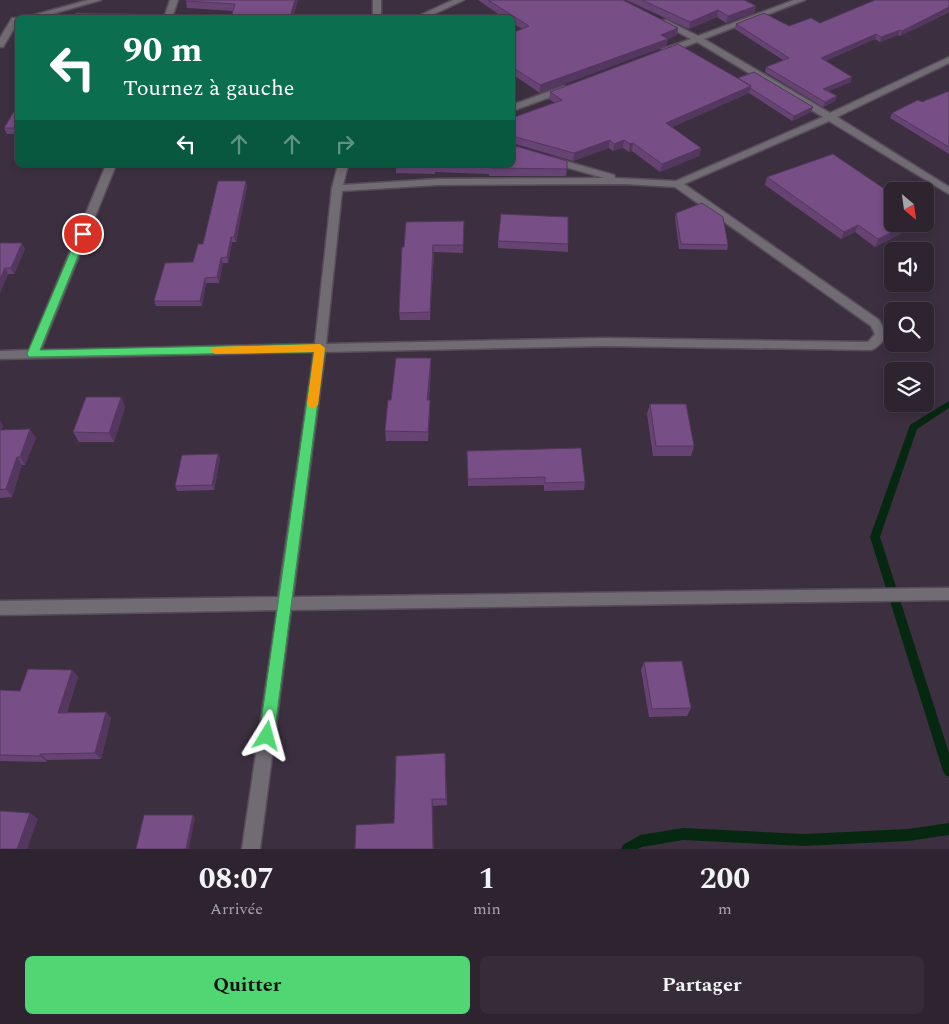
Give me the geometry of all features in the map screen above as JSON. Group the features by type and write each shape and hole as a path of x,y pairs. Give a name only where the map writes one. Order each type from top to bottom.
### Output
{"street":[{"path":"38,15 96,0"},
{"path":"169,15 174,0"},
{"path":"377,0 377,15"},
{"path":"425,15 460,0"},
{"path":"661,52 801,0"},
{"path":"657,19 698,39 830,117 949,191"},
{"path":"0,24 15,20"},
{"path":"0,45 15,22"},
{"path":"337,188 437,182 626,181 677,184 830,117 949,60"},
{"path":"515,107 577,84"},
{"path":"541,157 626,181"},
{"path":"33,354 110,167"},
{"path":"251,849 320,348 337,188 342,167"},
{"path":"0,355 605,342 871,346 881,335 875,323 677,184"},
{"path":"0,608 949,594"}],"building":[{"path":"295,0 291,15 232,15 235,4 186,1"},
{"path":"488,0 623,0 678,28 661,35 668,39 540,85 515,69 515,32 529,26 515,17 515,15 512,15"},
{"path":"642,0 744,0 756,6 728,16 718,10 690,22"},
{"path":"875,0 949,0 949,7 902,31 900,30 881,37 876,34 821,58 852,77 823,89 837,96 825,102 766,67 789,58 736,24 764,13 789,26 811,18 820,23"},
{"path":"76,13 135,14 134,15 74,15"},
{"path":"678,44 751,86 666,123 701,148 662,164 633,143 630,144 624,140 614,144 610,140 574,153 515,137 515,117 562,100 550,92"},
{"path":"754,72 813,107 794,116 750,88 751,86 738,78"},
{"path":"949,91 949,147 892,113 918,100 922,102"},
{"path":"15,110 15,128 4,128"},
{"path":"515,146 567,161 567,169 489,168 515,167"},
{"path":"833,154 884,189 884,232 892,232 878,239 858,225 844,232 767,177"},
{"path":"218,181 246,181 234,237 231,237 227,257 221,258 217,277 205,278 200,301 154,301 165,263 193,262 198,244 203,244"},
{"path":"702,203 723,217 728,245 681,244 676,213"},
{"path":"501,214 568,217 568,244 498,241"},
{"path":"464,221 463,245 433,245 430,312 399,313 402,247 404,247 406,222"},
{"path":"0,243 22,243 11,268 5,268 0,279"},
{"path":"396,358 431,358 427,400 430,400 428,432 385,431 388,400 391,400"},
{"path":"86,397 121,397 109,433 73,432"},
{"path":"650,404 686,404 694,446 656,446"},
{"path":"30,429 20,457 17,457 6,489 0,490 0,430"},
{"path":"581,448 585,482 545,483 545,477 468,479 467,451"},
{"path":"218,454 212,485 175,486 182,455"},
{"path":"682,661 691,708 652,709 644,662"},
{"path":"28,669 72,670 58,713 106,712 95,753 40,754 40,756 0,755 0,690 20,691"},
{"path":"445,753 446,799 432,799 433,849 355,849 356,825 394,823 396,756"},
{"path":"0,811 30,813 17,849 0,849"},
{"path":"144,815 193,815 186,849 136,849"}],"waterway":[{"path":"949,404 913,427 875,537 949,771"},
{"path":"627,849 640,841 683,834 804,840 908,835 949,829"}],"slow traffic":[{"path":"215,350 320,348 312,405"}],"route":[{"path":"83,234 33,354 320,348 267,736"}]}
